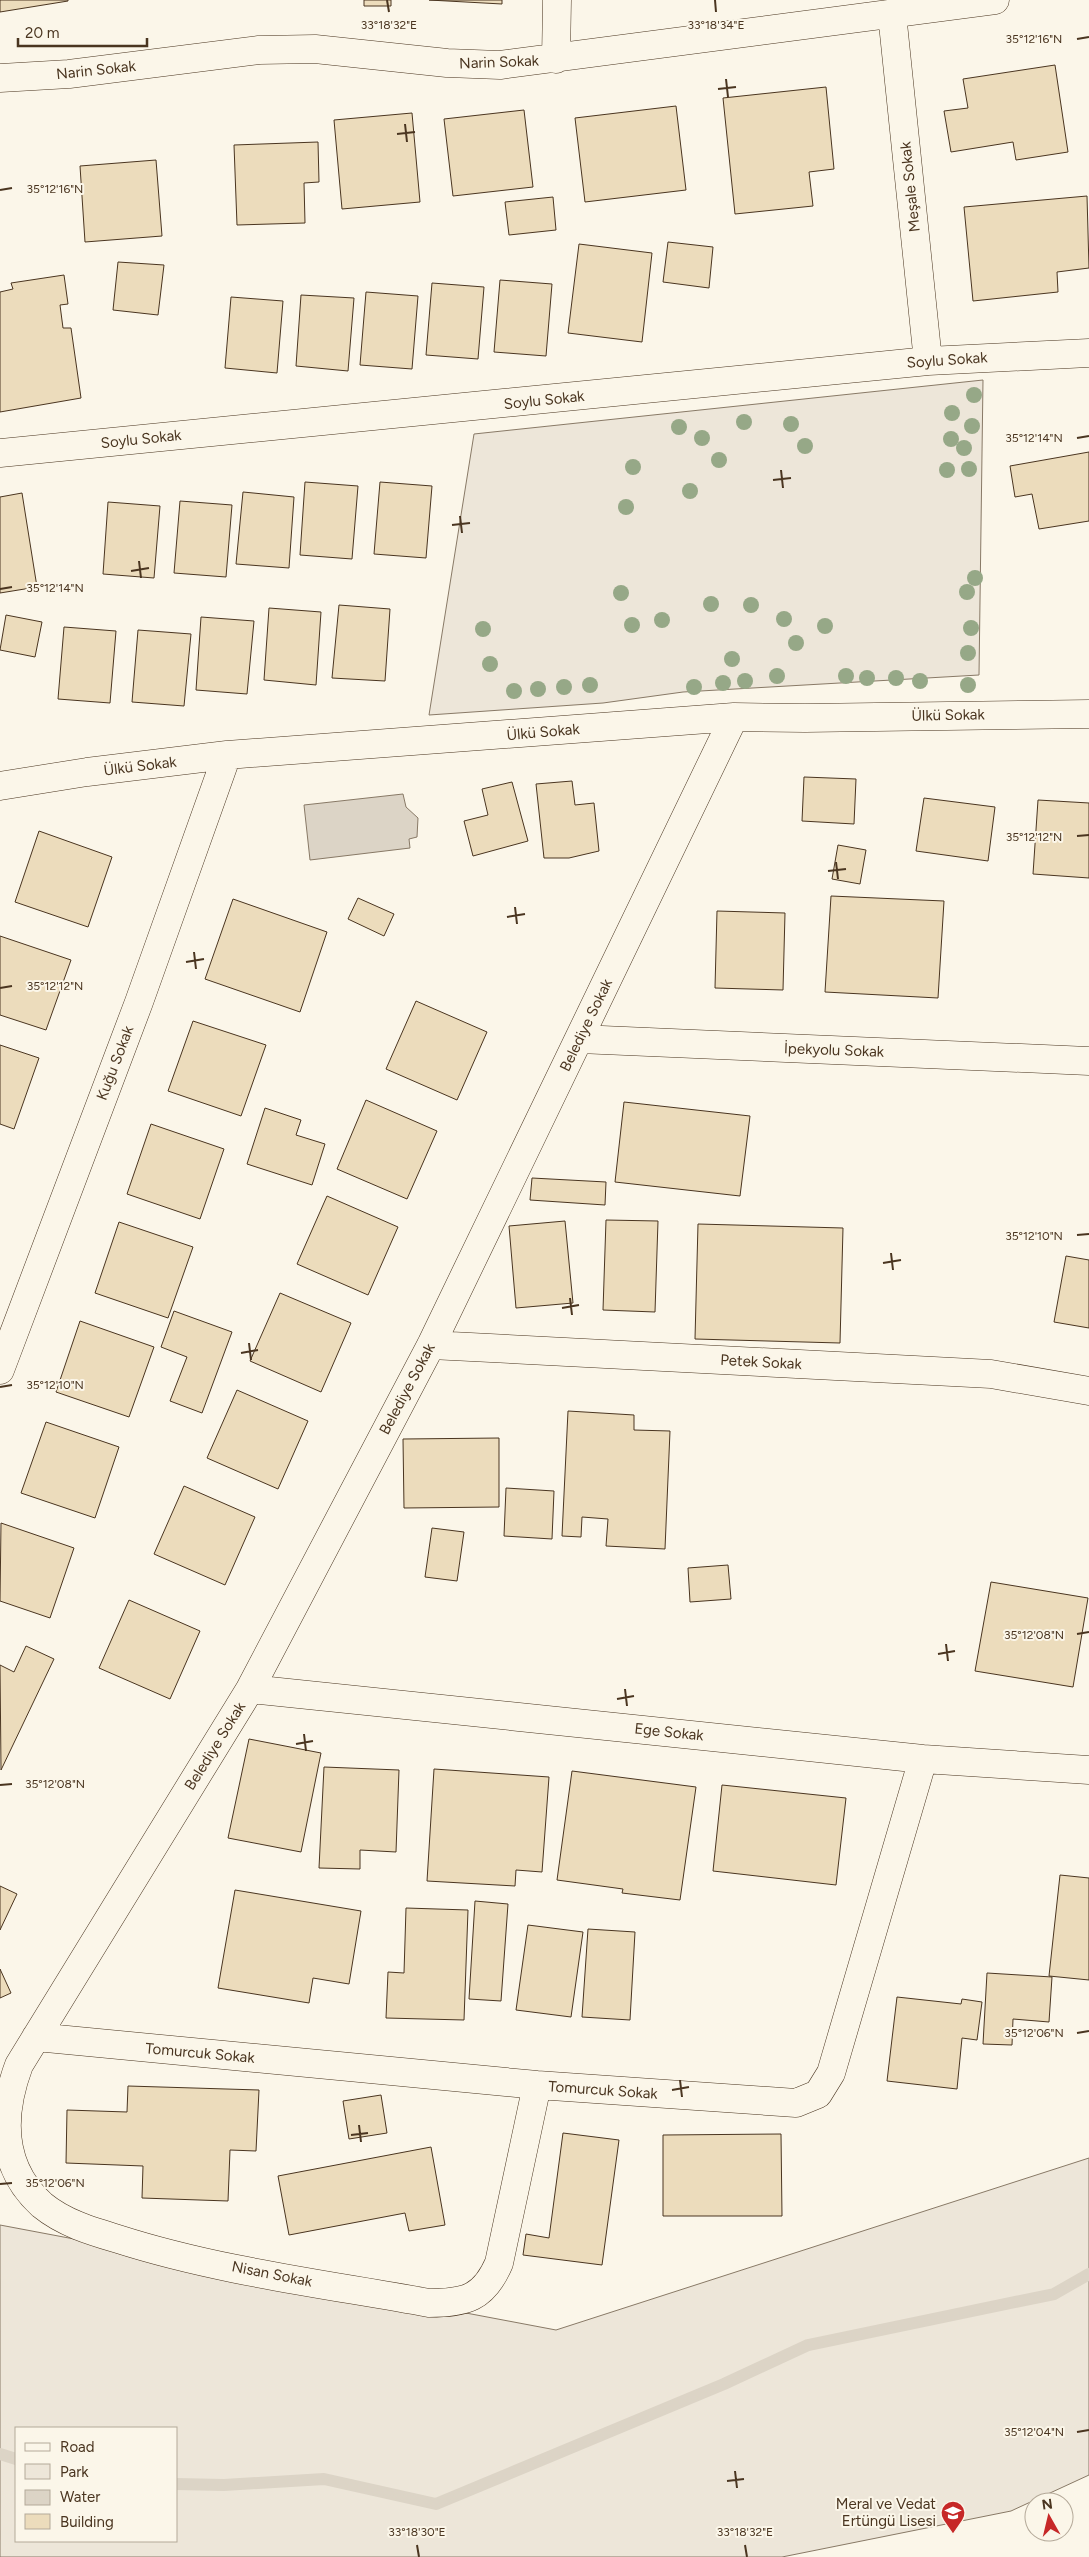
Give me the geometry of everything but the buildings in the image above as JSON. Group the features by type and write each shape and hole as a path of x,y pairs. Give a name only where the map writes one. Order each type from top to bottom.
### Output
{"street":[{"path":"556,59 557,0"},
{"name":"Narin Sokak","path":"0,78 70,74 259,50 315,49 447,63 500,65 996,0"},
{"name":"Meşale Sokak","path":"892,14 928,361"},
{"name":"Soylu Sokak","path":"0,453 928,361 1089,353"},
{"name":"Ülkü Sokak","path":"0,786 87,772 227,755 734,717 805,718 1089,714"},
{"name":"Belediye Sokak","path":"36,2037 250,1689 431,1345 734,717"},
{"name":"Kuğu Sokak","path":"0,1370 139,1002 227,755"},
{"name":"İpekyolu Sokak","path":"579,1039 1089,1061"},
{"name":"Petek Sokak","path":"431,1345 991,1374 1089,1391"},
{"name":"Ege Sokak","path":"250,1689 923,1758 1089,1770"},
{"name":"Tomurcuk Sokak","path":"36,2037 537,2085 782,2104 796,2103 818,2094 826,2084 835,2060 923,1758"},
{"name":"Nisan Sokak","path":"36,2037 8,2090 3,2136 16,2175 27,2191 43,2206 79,2227 153,2250 429,2303 445,2303 470,2298 488,2285 494,2274 502,2250 537,2085"}],"green space":[{"path":"983,380 979,675 683,692 603,703 429,715 474,434"},
{"path":"1089,2158 1089,2475 1052,2492 1024,2492 1024,2505 1011,2511 782,2557 0,2557 0,2225 556,2330"}],"water":[{"path":"403,794 406,807 418,818 417,837 409,839 410,848 310,860 304,805"}],"waterway":[{"path":"178,2484 224,2485 324,2479 436,2504 724,2384 808,2345 1054,2294 1089,2274"},
{"path":"0,2454 15,2459"}],"place":[{"name":"Meral ve Vedat Ertüngü Lisesi","path":"953,2534"}]}
